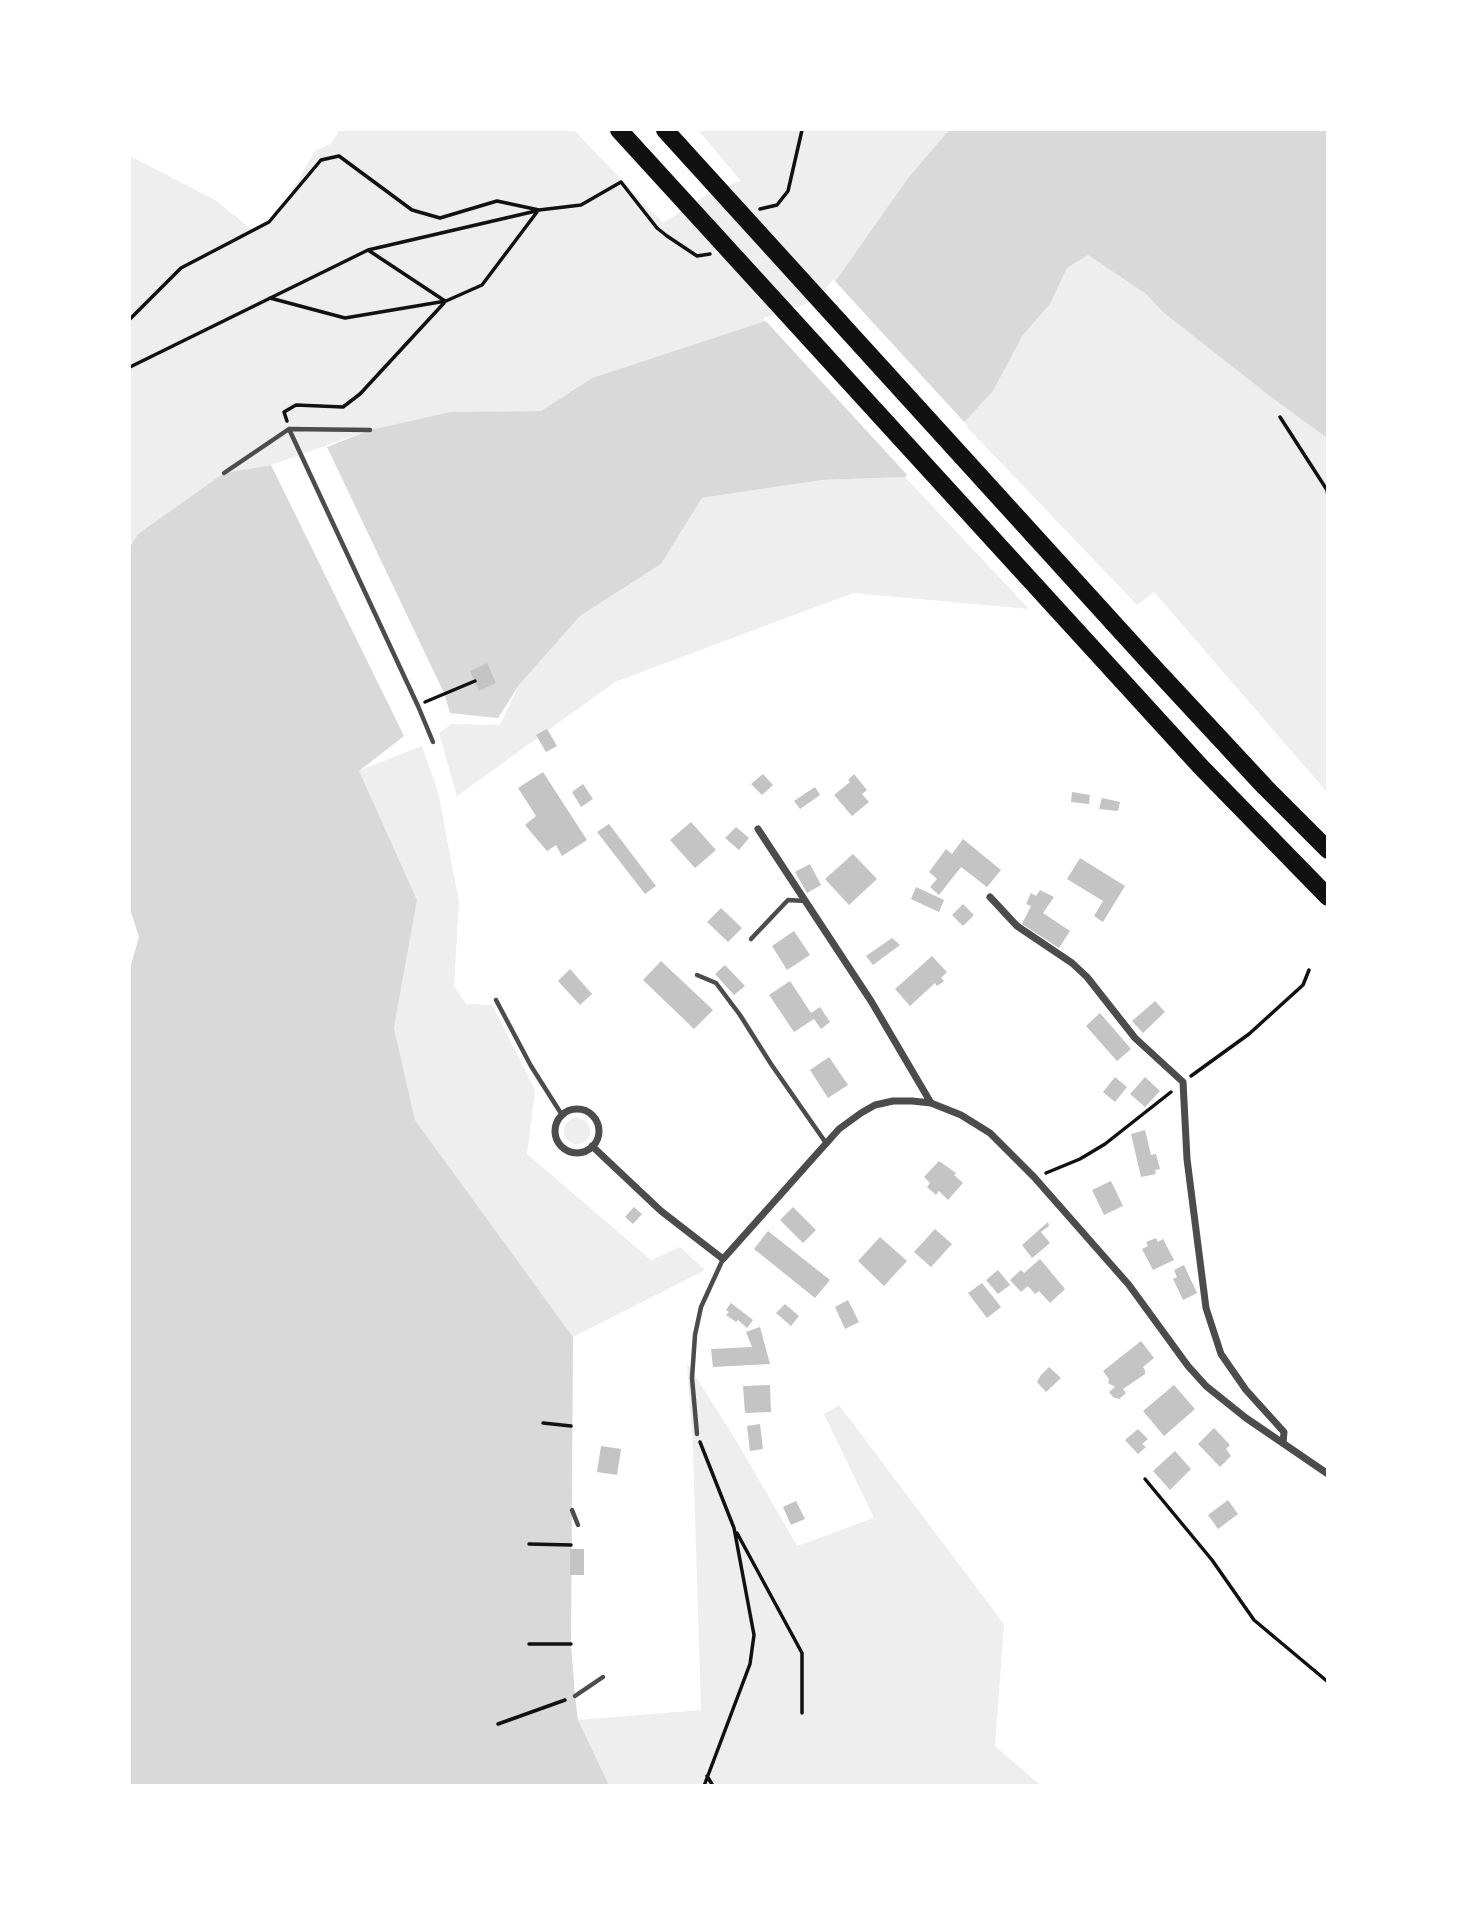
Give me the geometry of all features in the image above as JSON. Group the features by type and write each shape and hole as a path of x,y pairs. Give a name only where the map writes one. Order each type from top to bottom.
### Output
{"highway":[{"path":"619,130 1201,767 1328,897"},
{"path":"664,130 1256,777 1328,850"}],"street":[{"path":"758,829 871,1001 931,1103"},
{"path":"990,897 1017,926 1072,963 1087,977 1135,1038 1183,1082 1189,1172 1206,1308 1221,1354 1245,1390 1284,1432 1283,1443"},
{"path":"592,1146 661,1211 723,1259 839,1129 875,1105 893,1101 931,1103 974,1122 1010,1151 1129,1285 1188,1366 1206,1386 1246,1418 1328,1474"},
{"path":"575,1109 590,1113 599,1133 592,1146 580,1153 561,1146 555,1134 555,1127 562,1115 575,1109"}],"lane":[{"path":"289,429 418,705 433,743"},
{"path":"224,473 289,429 370,430"},
{"path":"751,939 788,900 806,901"},
{"path":"697,975 716,983 724,993 826,1143"},
{"path":"496,1000 531,1066 562,1115"},
{"path":"697,1434 692,1378 695,1335 701,1307 723,1259"},
{"path":"572,1510 578,1525"},
{"path":"575,1696 603,1677"}],"path":[{"path":"788,191 802,130"},
{"path":"130,319 181,268 269,222 321,160 339,156 412,210 440,218 496,201 539,210"},
{"path":"130,368 368,250 539,210 581,205 621,182 657,228"},
{"path":"270,298 345,318 446,301 482,285 539,210"},
{"path":"368,250 446,301"},
{"path":"289,429 284,412 296,405 342,407 360,394 446,301"},
{"path":"1280,417 1328,496"},
{"path":"418,705 475,681"},
{"path":"543,1423 571,1426"},
{"path":"697,1434 734,1528 803,1653 802,1713"},
{"path":"1145,1479 1212,1560 1254,1620 1328,1682"},
{"path":"704,1786 750,1664 754,1635 734,1528"},
{"path":"529,1544 571,1545"},
{"path":"530,1644 570,1644"},
{"path":"498,1724 575,1696"},
{"path":"707,1776 713,1786"}],"shaded area":[{"path":"340,130 574,130 663,223 718,188 741,181 698,130 949,130 908,178 820,303 592,378 541,411 450,412 370,430 271,465 224,473 138,534 130,547 130,156 215,200 254,231 269,222 288,198 315,151 330,144"},
{"path":"949,130 1327,130 1327,438 1164,313 1146,294 1088,255 1067,268 1050,304 1023,335 993,391 946,442 905,477 822,480 702,498 661,564 580,616 519,685 498,718 450,713 444,693 327,447 370,430 450,412 541,411 592,378 820,303 908,178"},
{"path":"1088,255 1146,294 1164,313 1327,438 1327,792 1154,592 1137,605 963,423 993,391 1023,335 1050,304 1067,268"},
{"path":"271,465 404,736 359,771 417,900 394,1028 415,1120 573,1337 571,1644 575,1696 578,1720 609,1785 130,1786 130,968 139,937 130,909 130,547 138,534 224,473"},
{"path":"905,477 1029,609 853,593 615,682 457,796 439,733 451,724 500,725 519,685 580,616 661,564 702,498 822,480"},
{"path":"422,746 438,792 459,901 454,986 466,1004 492,1005 535,1090 527,1154 651,1260 680,1247 705,1270 573,1337 415,1120 394,1028 417,900 358,771"},
{"path":"577,1118 586,1122 590,1131 586,1140 577,1144 568,1140 564,1131 568,1122"},
{"path":"687,1363 737,1442 797,1546 874,1518 824,1414 839,1405 1004,1624 995,1746 1040,1785 609,1785 578,1720 701,1710 693,1450"}],"pier":[{"path":"833,279 967,425 949,445 909,477 763,318 818,300"}],"building":[{"path":"487,663 496,683 479,691 470,671"},
{"path":"547,729 557,746 546,752 536,735"},
{"path":"543,772 587,840 562,856 556,845 547,851 525,825 536,816 518,788"},
{"path":"763,774 773,785 762,795 751,784"},
{"path":"854,774 867,790 862,794 869,802 852,816 834,795 850,782 848,780"},
{"path":"583,784 593,799 581,807 572,792"},
{"path":"815,787 820,795 800,809 794,801"},
{"path":"1072,792 1090,795 1089,804 1071,802"},
{"path":"1102,798 1120,802 1118,811 1099,809"},
{"path":"691,822 716,850 695,868 670,840"},
{"path":"609,824 656,886 645,894 597,832"},
{"path":"736,827 749,838 739,850 725,838"},
{"path":"963,839 1001,870 987,887 961,867 939,895 930,887 937,879 929,872 946,849 952,854"},
{"path":"853,854 877,879 849,905 825,879"},
{"path":"1080,858 1125,886 1103,922 1094,916 1103,901 1067,879"},
{"path":"810,864 821,885 807,893 795,872"},
{"path":"916,887 944,900 939,912 911,899"},
{"path":"1040,890 1054,897 1043,913 1070,931 1059,948 1022,924 1031,906 1026,904 1031,893 1036,896"},
{"path":"963,904 974,915 963,926 952,915"},
{"path":"721,908 742,928 728,942 707,922"},
{"path":"794,931 810,955 787,970 772,946"},
{"path":"892,938 900,945 873,965 866,956"},
{"path":"932,956 947,972 941,978 944,981 937,986 935,983 910,1006 895,989"},
{"path":"661,961 713,1010 694,1029 643,980"},
{"path":"725,965 745,986 734,995 715,974"},
{"path":"570,969 592,994 580,1005 558,981"},
{"path":"790,981 811,1013 820,1007 830,1022 821,1029 814,1019 794,1032 769,995"},
{"path":"1155,1001 1165,1012 1143,1033 1132,1021"},
{"path":"1100,1013 1131,1049 1117,1061 1086,1026"},
{"path":"829,1057 848,1085 828,1098 810,1070"},
{"path":"1115,1077 1127,1087 1115,1102 1103,1092"},
{"path":"1145,1077 1160,1091 1145,1107 1130,1094"},
{"path":"1145,1130 1151,1155 1156,1154 1160,1169 1155,1170 1156,1174 1141,1177 1131,1134"},
{"path":"939,1161 956,1173 954,1175 963,1183 948,1200 939,1191 936,1195 927,1187 930,1183 924,1177"},
{"path":"1111,1181 1123,1206 1104,1215 1092,1190"},
{"path":"634,1207 642,1214 633,1224 625,1217"},
{"path":"793,1207 816,1230 803,1243 780,1220"},
{"path":"1048,1222 1049,1226 1041,1232 1050,1243 1032,1258 1022,1245"},
{"path":"935,1229 952,1244 931,1267 914,1252"},
{"path":"768,1231 830,1280 815,1298 754,1249"},
{"path":"880,1237 907,1261 884,1286 858,1261"},
{"path":"1156,1238 1158,1242 1163,1239 1174,1260 1153,1270 1142,1249 1148,1246 1146,1242"},
{"path":"1040,1259 1065,1289 1050,1303 1039,1291 1035,1294 1028,1286 1021,1292 1010,1280 1021,1270 1024,1273"},
{"path":"1184,1265 1197,1293 1183,1300 1173,1279 1177,1277 1174,1270"},
{"path":"998,1270 1010,1285 998,1294 986,1280"},
{"path":"982,1283 1001,1307 987,1318 968,1293"},
{"path":"848,1300 859,1322 845,1329 835,1307"},
{"path":"731,1303 753,1320 747,1328 726,1315"},
{"path":"785,1304 799,1316 791,1326 776,1313"},
{"path":"760,1327 770,1364 713,1367 711,1349 752,1347 746,1332"},
{"path":"1141,1341 1154,1358 1143,1367 1145,1374 1123,1389 1126,1393 1119,1399 1113,1397 1109,1392 1115,1387 1108,1383 1109,1379 1103,1371"},
{"path":"1049,1367 1061,1378 1046,1392 1037,1382"},
{"path":"770,1385 771,1412 745,1413 743,1386"},
{"path":"1174,1385 1195,1409 1164,1436 1143,1411"},
{"path":"760,1424 763,1449 750,1451 747,1426"},
{"path":"1214,1428 1230,1445 1226,1449 1231,1456 1220,1467 1198,1444"},
{"path":"1138,1429 1148,1439 1142,1444 1146,1447 1138,1454 1125,1440"},
{"path":"601,1446 621,1449 617,1475 597,1472"},
{"path":"1175,1451 1191,1469 1170,1490 1153,1471"},
{"path":"1228,1500 1238,1514 1218,1529 1208,1515"},
{"path":"796,1501 805,1519 791,1525 783,1507"},
{"path":"570,1549 584,1549 584,1575 570,1575"}]}
